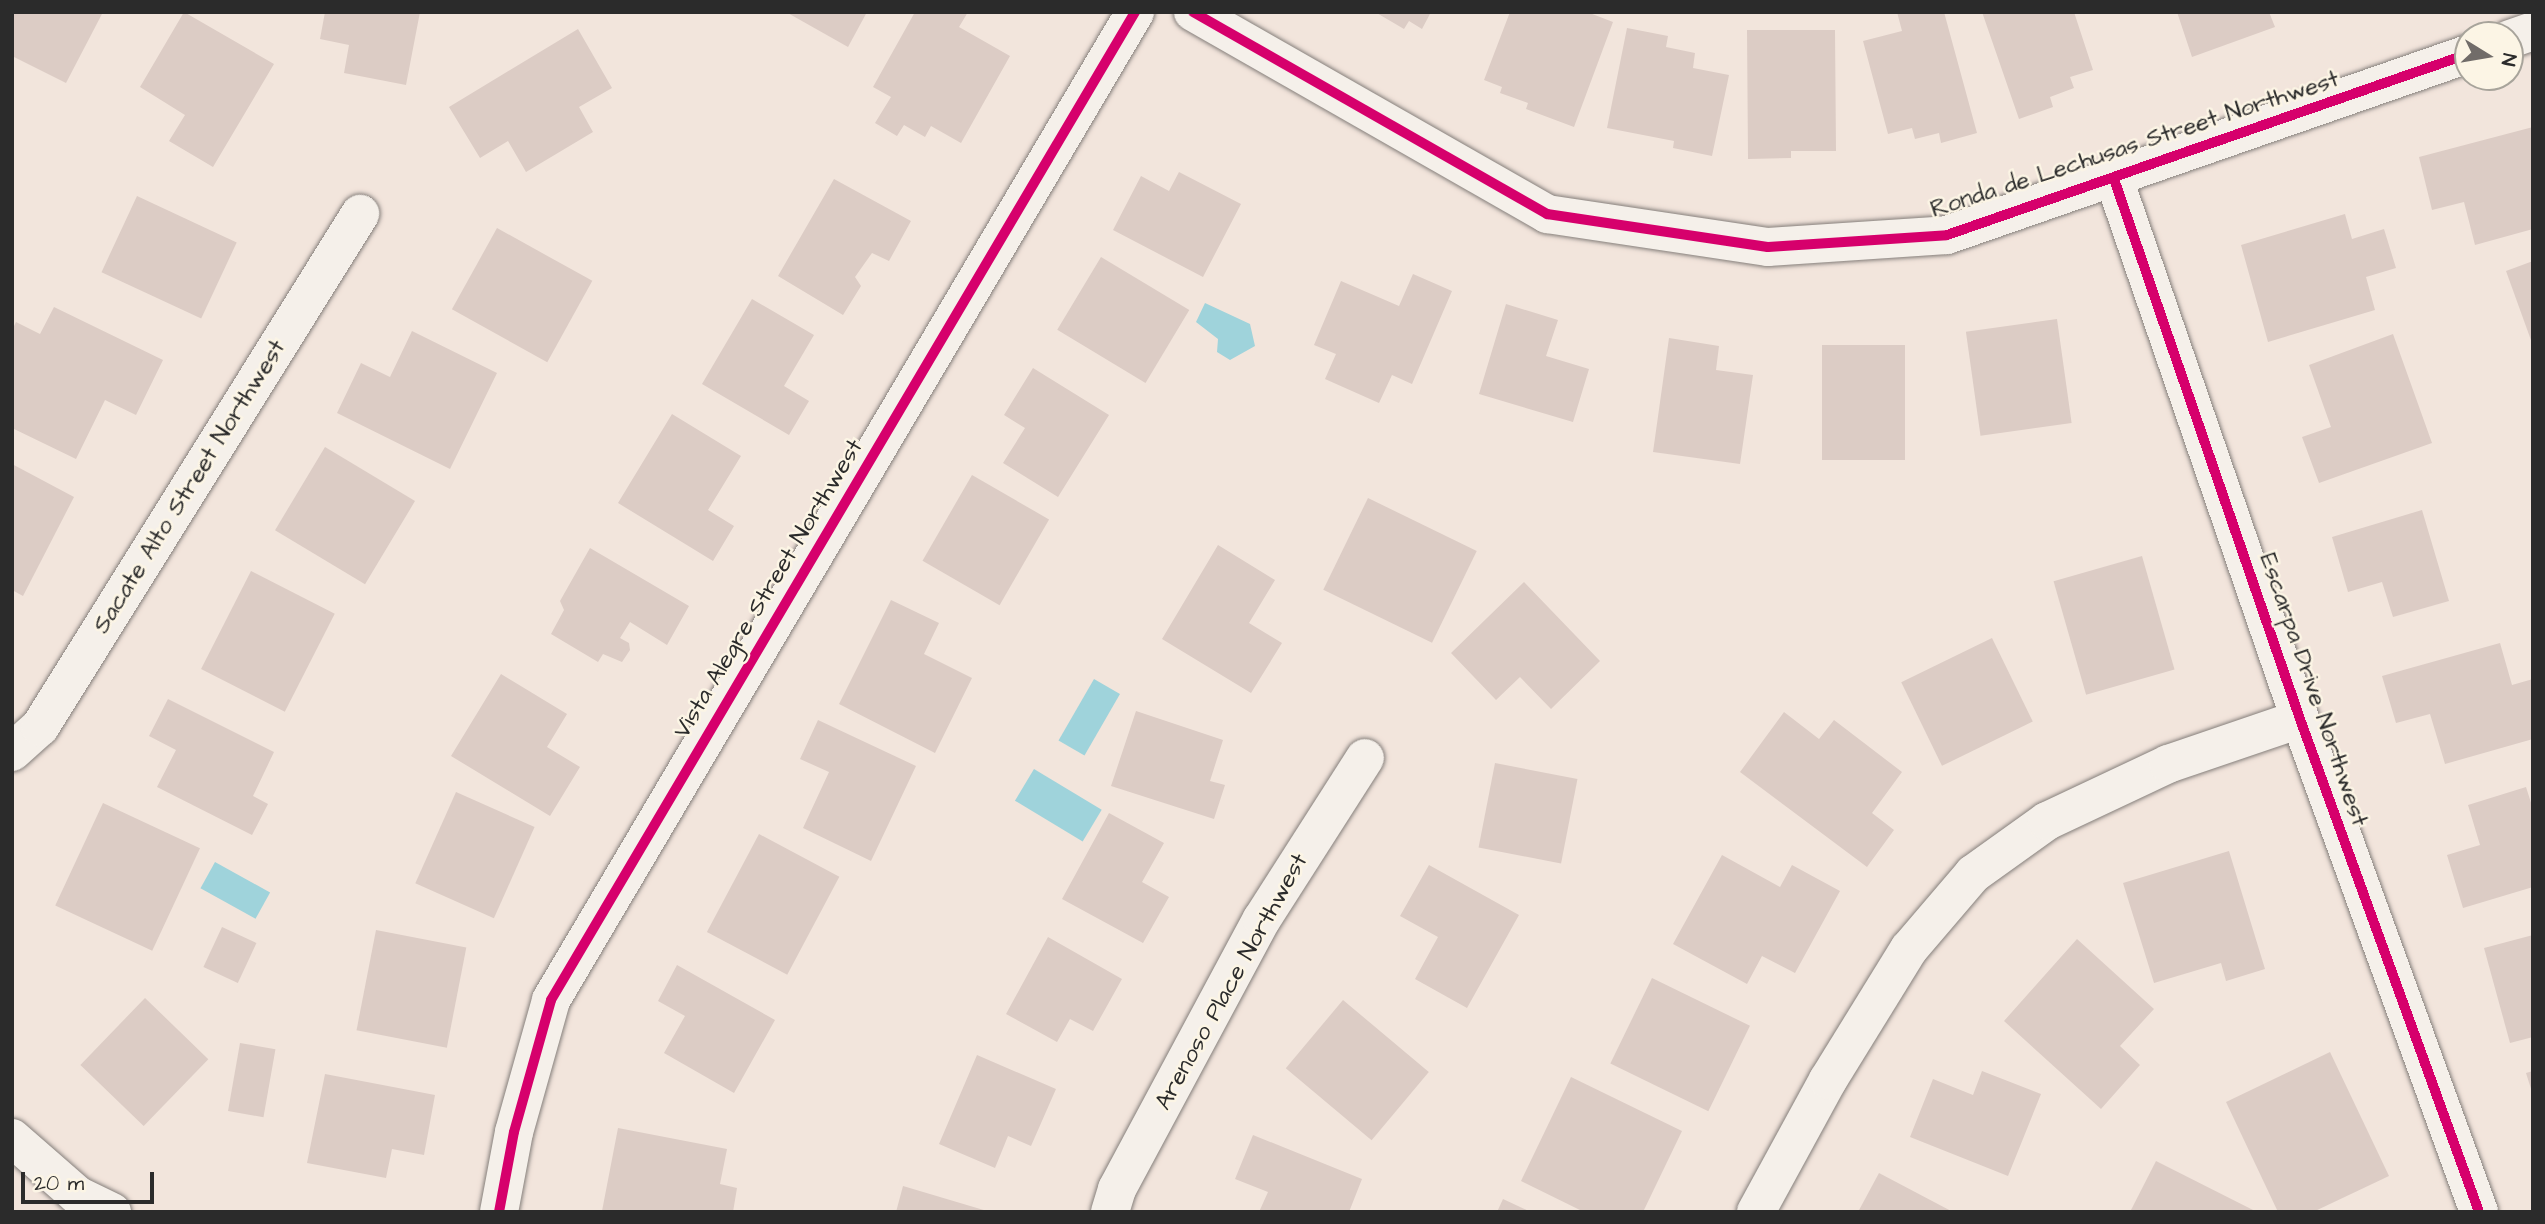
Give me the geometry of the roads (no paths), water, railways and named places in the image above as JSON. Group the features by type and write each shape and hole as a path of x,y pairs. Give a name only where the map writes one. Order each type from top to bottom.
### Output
{"street":[{"name":"Vista Alegre Street Northwest","path":"499,1212 514,1132 551,1000 1135,12"},
{"name":"Ronda de Lechusas Street Northwest","path":"1193,12 1547,214 1768,247 1947,234 2114,179 2454,59"},
{"name":"Escarpa Drive Northwest","path":"2114,179 2300,719 2479,1212"},
{"name":"Sacate Alto Street Northwest","path":"12,752 40,727 360,215"},
{"path":"1756,1212 1828,1080 1909,949 1973,874 2047,821 2168,764 2300,719"},
{"name":"Arenoso Place Northwest","path":"1110,1212 1117,1189 1262,919 1365,758"},
{"path":"12,1138 77,1195 112,1212"}],"water":[{"path":"1205,303 1250,324 1255,346 1230,360 1217,352 1218,339 1196,322"},
{"path":"1094,679 1120,694 1084,755 1058,740"},
{"path":"1034,769 1102,810 1083,841 1015,801"},
{"path":"215,862 270,893 256,919 200,888"}]}
